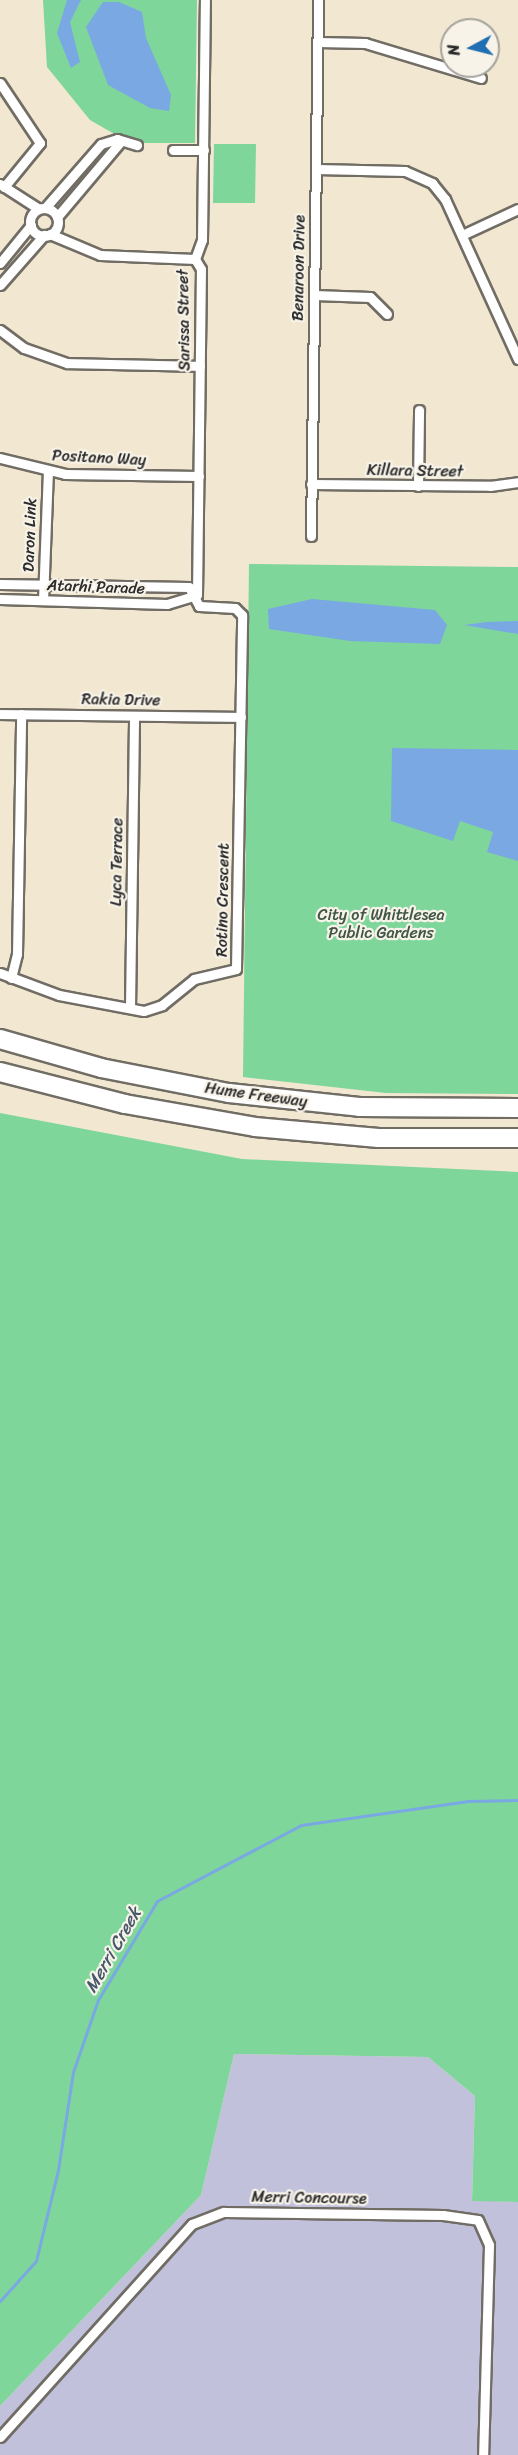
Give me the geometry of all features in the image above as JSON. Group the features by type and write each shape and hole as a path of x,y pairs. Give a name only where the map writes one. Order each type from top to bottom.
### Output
{"highway":[{"name":"Hume Freeway","path":"0,1039 101,1068 229,1093 359,1107 518,1108"},
{"name":"Hume Freeway","path":"0,1072 125,1104 255,1127 390,1139 518,1138"}],"street":[{"name":"Sarissa Street","path":"194,597 198,549 201,269 195,259 202,240 206,0"},
{"name":"Benaroon Drive","path":"311,536 318,0"},
{"path":"318,42 372,45 440,66"},
{"path":"0,83 40,143 2,186 15,197 31,222 47,235 100,255 195,259"},
{"path":"0,263 42,208 101,144 122,141 137,145"},
{"path":"0,285 47,235 122,141"},
{"path":"173,150 204,150"},
{"path":"316,169 415,174 439,190 518,359"},
{"path":"15,197 42,208 57,222 72,245"},
{"path":"462,235 518,209"},
{"path":"314,295 370,297 387,314"},
{"path":"0,330 24,348 68,363 200,366"},
{"path":"418,486 419,410"},
{"name":"Positano Way","path":"0,458 48,472 199,476"},
{"name":"Daron Link","path":"43,600 48,472"},
{"name":"Killara Street","path":"311,484 418,486 518,482"},
{"path":"198,549 209,549"},
{"name":"Sarissa Street","path":"189,587 197,572"},
{"name":"Atarhi Parade","path":"0,584 189,587"},
{"path":"189,587 194,597"},
{"name":"Atarhi Parade","path":"0,598 167,604 194,597"},
{"name":"Rotino Crescent","path":"0,973 59,995 130,1008 156,1009 194,979 236,969 241,717 240,612 213,607 194,597"},
{"name":"Rakia Drive","path":"0,714 241,717"},
{"path":"11,978 17,954 21,714"},
{"name":"Lyca Terrace","path":"130,1008 134,716"},
{"name":"Merri Concourse","path":"0,2437 192,2224 224,2212 443,2215 478,2220 489,2245 483,2455"}],"shaded area":[{"path":"234,2054 428,2057 475,2096 472,2200 518,2202 518,2455 0,2455 0,2406 201,2195"}],"green space":[{"path":"43,0 197,0 195,143 130,143 90,120 47,67"},
{"path":"214,144 256,144 255,203 213,203"},
{"name":"City of Whittlesea Public Gardens","path":"249,564 518,567 518,1094 386,1093 243,1077"},
{"path":"0,1113 242,1159 518,1172 518,2202 472,2201 475,2096 428,2057 234,2054 201,2195 0,2406"}],"water":[{"path":"67,0 81,0 70,22 80,62 71,68 57,33"},
{"path":"103,2 119,2 142,12 146,38 171,95 169,111 150,108 108,85 86,27"},
{"path":"312,599 435,610 447,625 440,644 350,641 269,629 268,609"},
{"path":"518,621 518,634 464,625 487,622"},
{"path":"392,748 518,750 518,861 487,852 493,832 460,821 453,841 391,821"}],"waterway":[{"name":"Merri Creek","path":"0,2301 36,2261 58,2170 73,2072 98,2000 157,1901 301,1825 468,1801 518,1800"}]}
